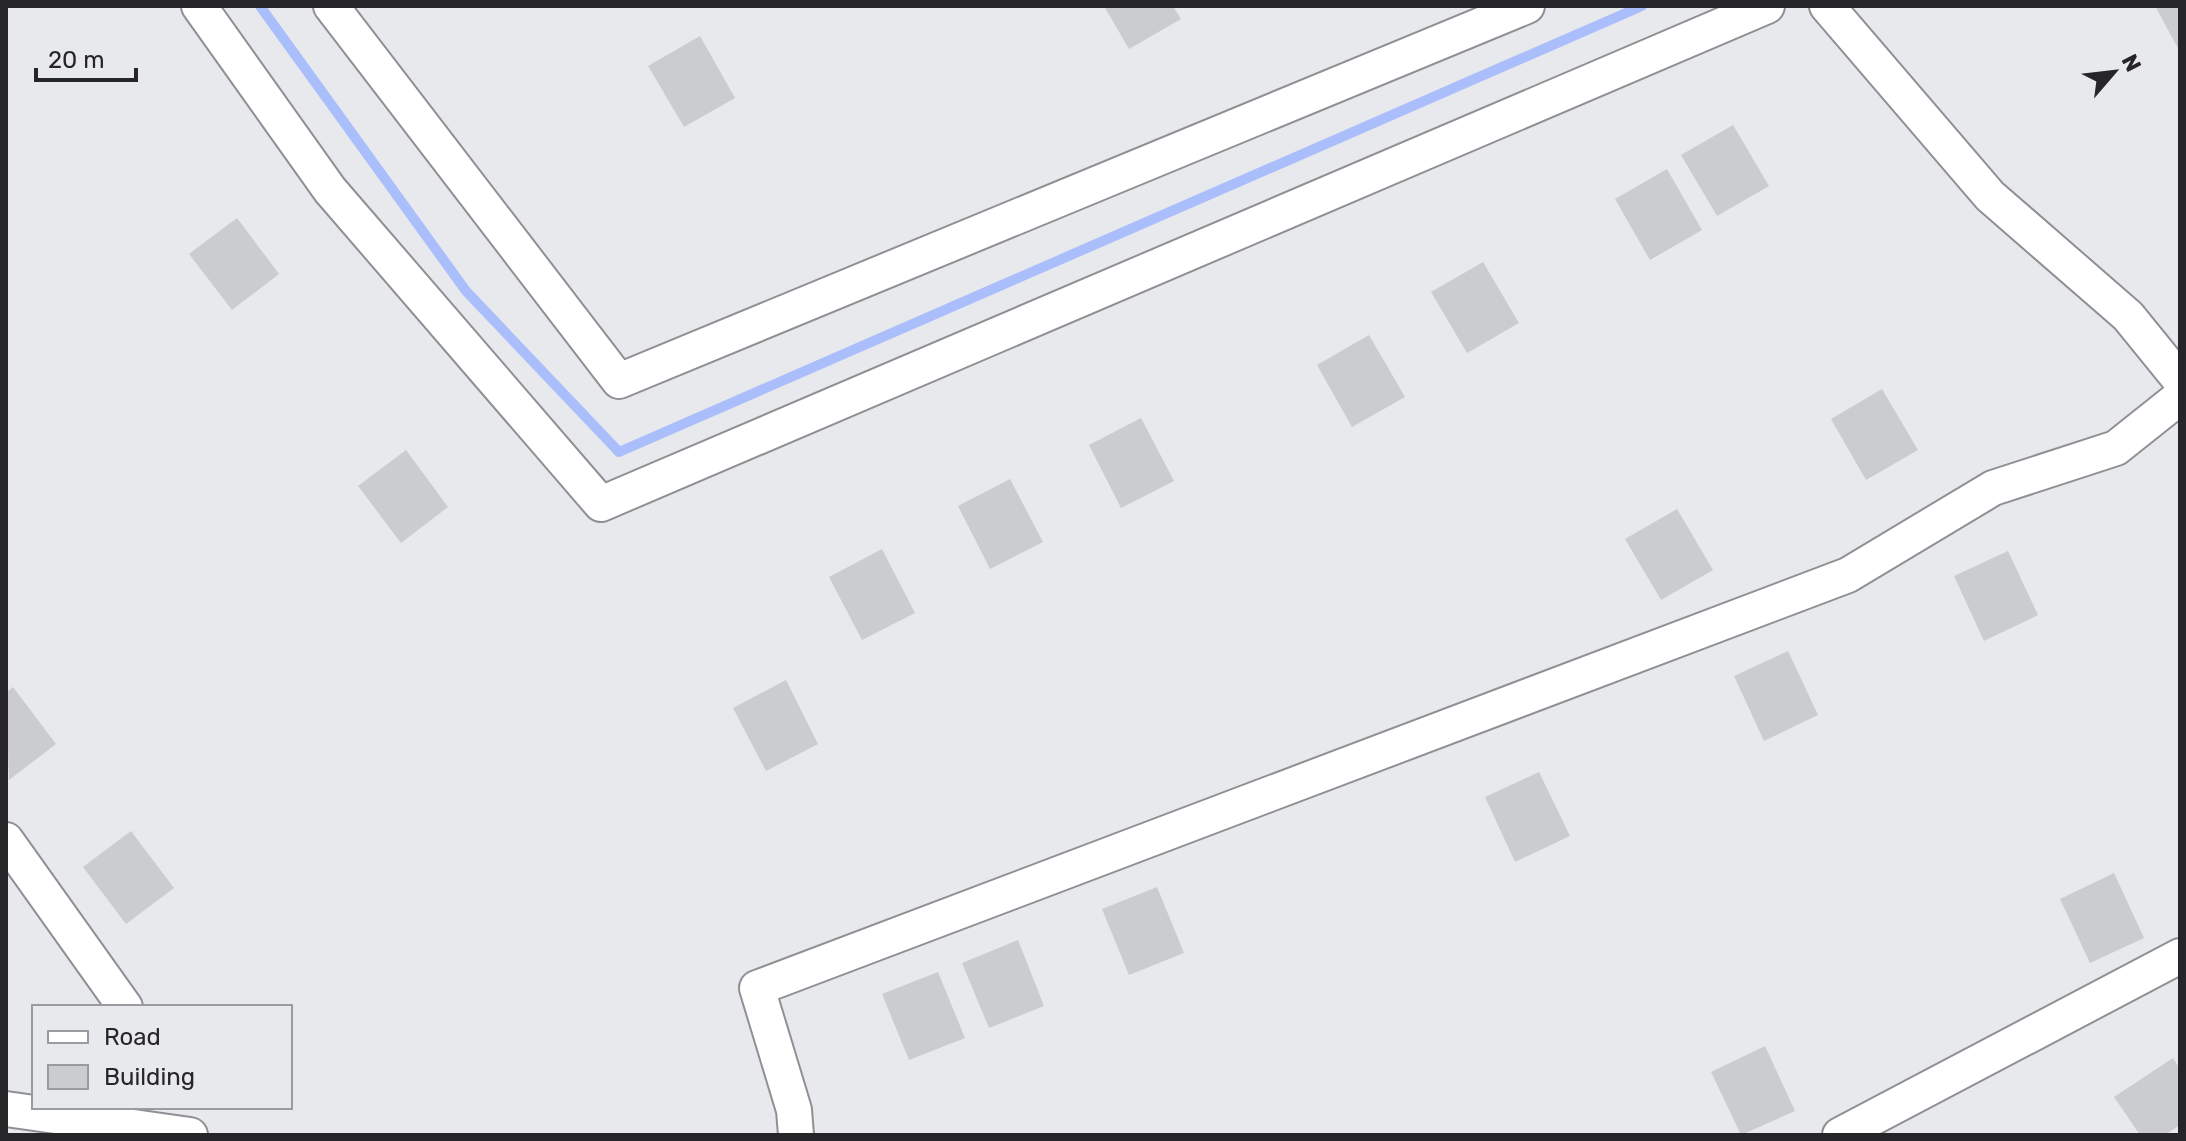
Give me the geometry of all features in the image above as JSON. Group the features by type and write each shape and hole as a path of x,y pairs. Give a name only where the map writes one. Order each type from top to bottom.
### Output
{"street":[{"path":"199,6 330,190 601,504 1767,6"},
{"path":"331,6 619,381 1527,6"},
{"path":"1827,6 1990,196 2128,316 2180,380"},
{"path":"796,1135 794,1110 757,988 1848,575 1993,488 2116,448 2180,397"},
{"path":"6,840 124,1005"},
{"path":"1840,1135 2180,956"},
{"path":"6,1109 175,1124"}],"building":[{"path":"1104,6 1173,6 1181,19 1129,49"},
{"path":"2155,6 2180,6 2180,52"},
{"path":"700,36 735,98 684,127 648,66"},
{"path":"1733,125 1769,186 1717,216 1681,155"},
{"path":"1667,169 1702,230 1650,260 1615,199"},
{"path":"237,218 279,274 232,310 189,254"},
{"path":"1483,262 1519,323 1467,353 1431,292"},
{"path":"1369,335 1405,397 1352,427 1317,365"},
{"path":"1882,389 1918,450 1866,480 1831,419"},
{"path":"1141,418 1174,481 1121,508 1089,445"},
{"path":"406,450 448,507 401,543 358,486"},
{"path":"1010,479 1043,542 990,569 958,506"},
{"path":"1677,509 1713,570 1661,600 1625,539"},
{"path":"882,549 915,613 862,640 829,577"},
{"path":"2008,551 2038,615 1984,641 1954,576"},
{"path":"1788,651 1818,715 1764,741 1734,676"},
{"path":"786,680 818,744 766,771 733,708"},
{"path":"13,687 56,744 9,780 6,693"},
{"path":"1539,772 1570,836 1515,862 1485,797"},
{"path":"131,831 174,888 126,924 83,867"},
{"path":"2114,873 2144,938 2090,963 2060,899"},
{"path":"1157,887 1184,953 1129,975 1102,909"},
{"path":"1018,940 1044,1006 989,1028 962,963"},
{"path":"938,972 965,1038 909,1060 882,994"},
{"path":"1765,1046 1795,1111 1741,1135 1711,1072"},
{"path":"2173,1058 2180,1069 2180,1125 2165,1135 2140,1135 2114,1097"}],"waterway":[{"path":"260,6 466,291 619,452 1642,6"}]}
